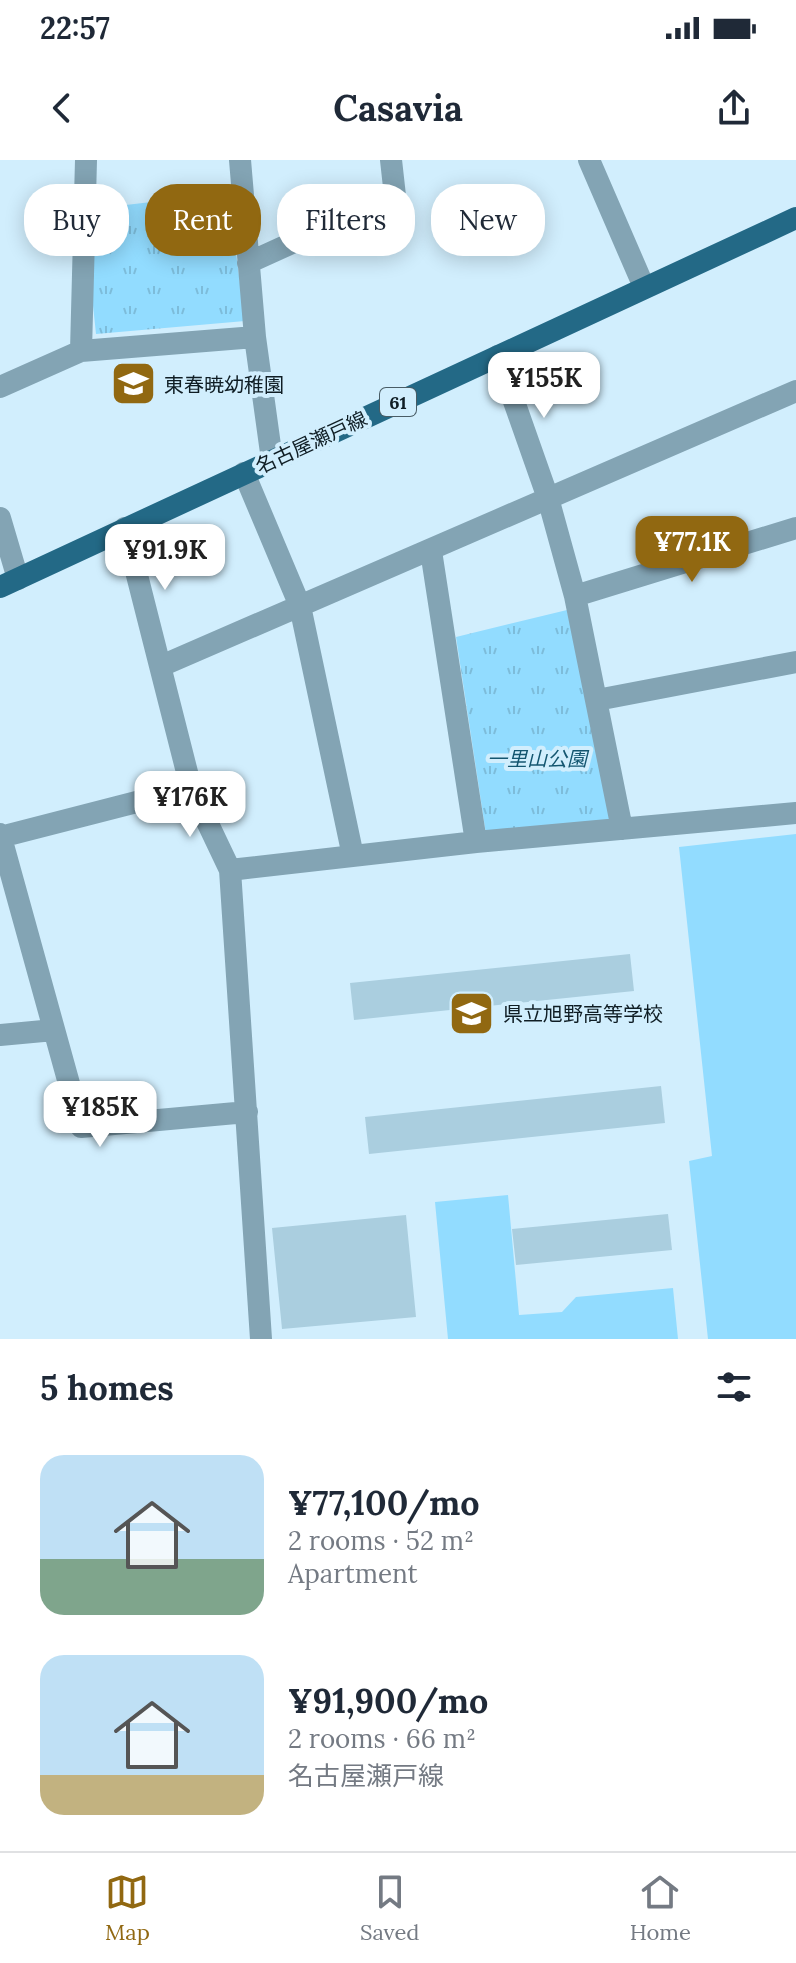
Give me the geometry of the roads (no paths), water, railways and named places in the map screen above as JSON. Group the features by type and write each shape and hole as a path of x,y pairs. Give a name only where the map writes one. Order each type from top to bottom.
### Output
{"main road":[{"name":"名古屋瀬戸線","path":"9,583 796,218"}],"street":[{"path":"81,351 86,160"},
{"path":"240,160 255,337 272,460"},
{"path":"248,263 395,196 391,160"},
{"path":"589,160 644,287"},
{"path":"0,387 81,351 255,337"},
{"path":"498,356 548,498 575,596 622,829"},
{"path":"161,666 796,391"},
{"path":"244,473 300,606 353,856"},
{"path":"0,518 9,583"},
{"path":"125,528 191,788 230,870 261,1339"},
{"path":"575,596 796,528"},
{"path":"431,551 476,842"},
{"path":"597,700 796,662"},
{"path":"191,788 0,836 81,1127 247,1112"},
{"path":"230,870 476,842 796,813"},
{"path":"0,1035 54,1030"}],"place":[{"name":"東春暁幼稚園","path":"133,384"},
{"name":"県立旭野高等学校","path":"472,1013"}],"park label":[{"name":"一里山公園","path":"537,758"}]}
